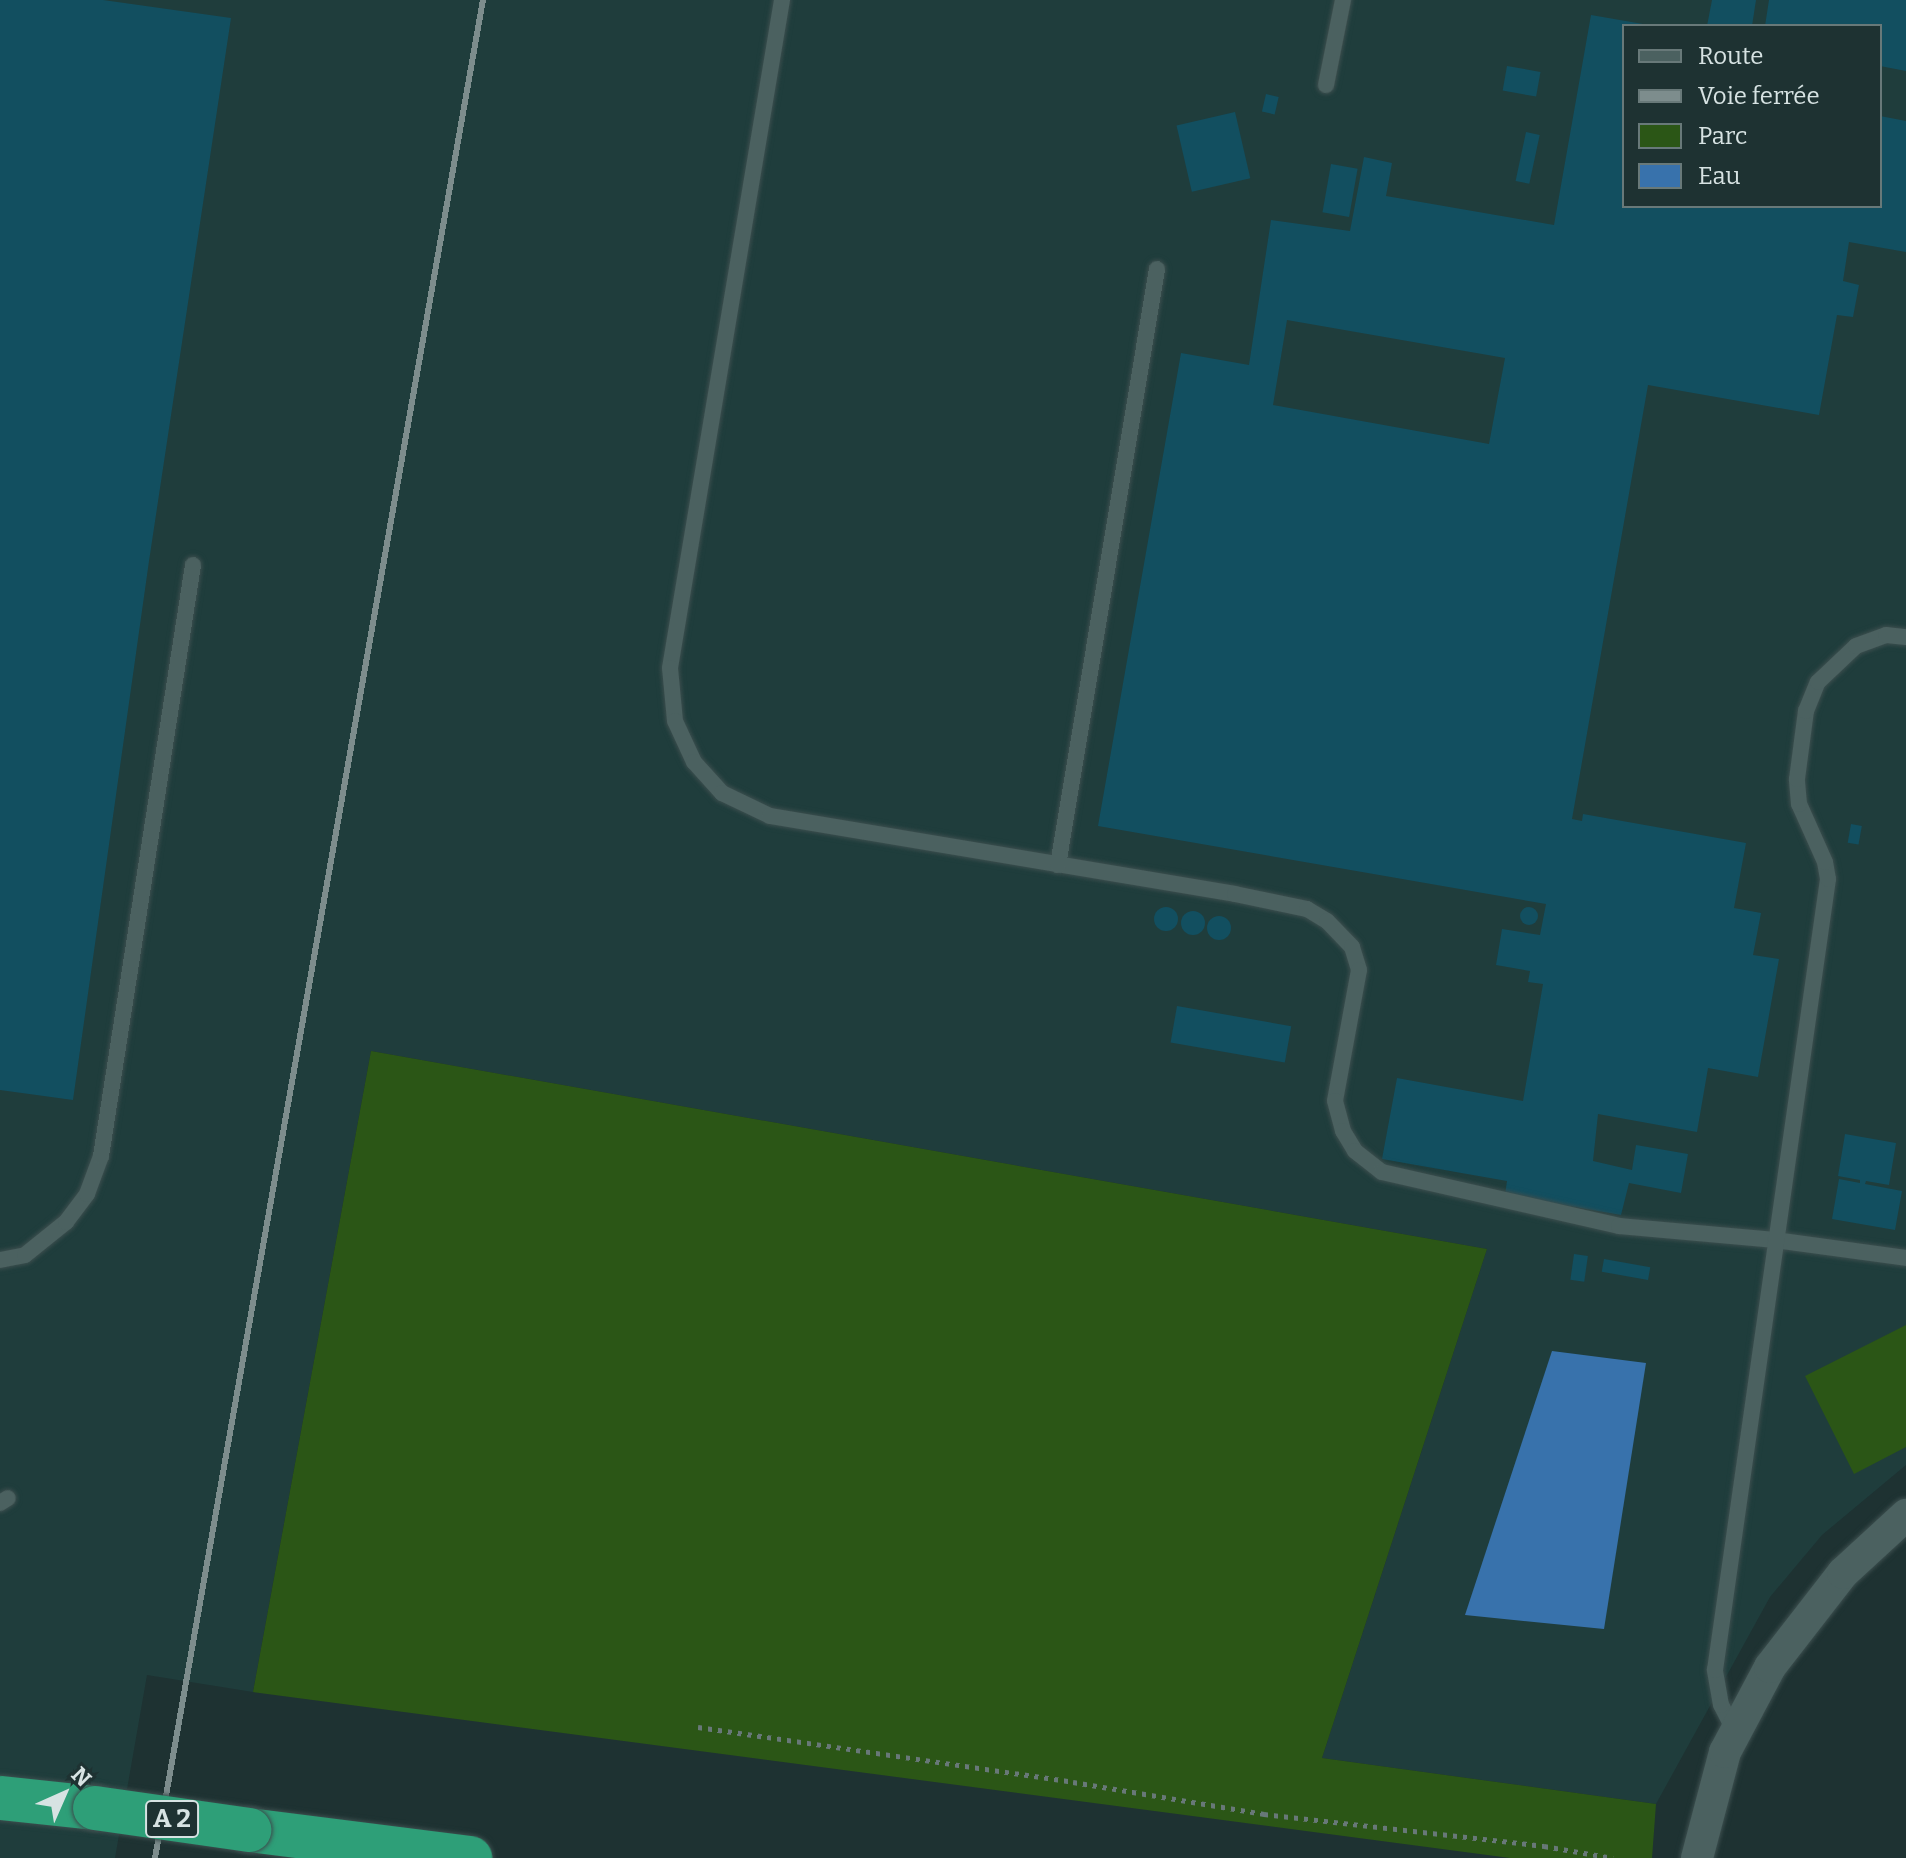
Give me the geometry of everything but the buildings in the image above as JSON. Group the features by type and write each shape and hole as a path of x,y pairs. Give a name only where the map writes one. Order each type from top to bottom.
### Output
{"highway":[{"name":"A 2","path":"0,1798 470,1858"}],"street":[{"path":"1697,1858 1718,1773 1735,1732 1770,1667 1808,1615 1866,1549 1906,1515"}],"lane":[{"path":"782,0 670,668 675,721 694,762 722,793 770,816 1307,909 1340,930 1352,947 1359,970 1335,1101 1343,1131 1355,1151 1382,1172 1619,1226 1775,1240 1906,1258"},
{"path":"1326,85 1343,0"},
{"path":"1058,865 1157,269"},
{"path":"0,1260 25,1255 66,1222 87,1194 101,1156 193,565"},
{"path":"1735,1732 1721,1705 1715,1670 1828,879 1825,862 1799,804 1797,779 1806,711 1818,682 1856,646 1886,635 1906,637"}],"path":[{"path":"698,1727 1073,1782 1264,1814 1544,1846 1613,1858"}],"shaded area":[{"path":"0,0 1906,0 1906,1465 1822,1535 1770,1597 1656,1804 1322,1758 1487,1249 371,1051 253,1692 147,1675 115,1858 0,1858"}],"green space":[{"path":"371,1051 1487,1249 1322,1758 1656,1804 1652,1858 1510,1858 253,1692"},
{"path":"1906,1325 1906,1447 1854,1474 1805,1376"}],"water":[{"path":"1552,1351 1646,1363 1604,1629 1465,1615"}],"railway":[{"path":"155,1858 483,0"}]}
